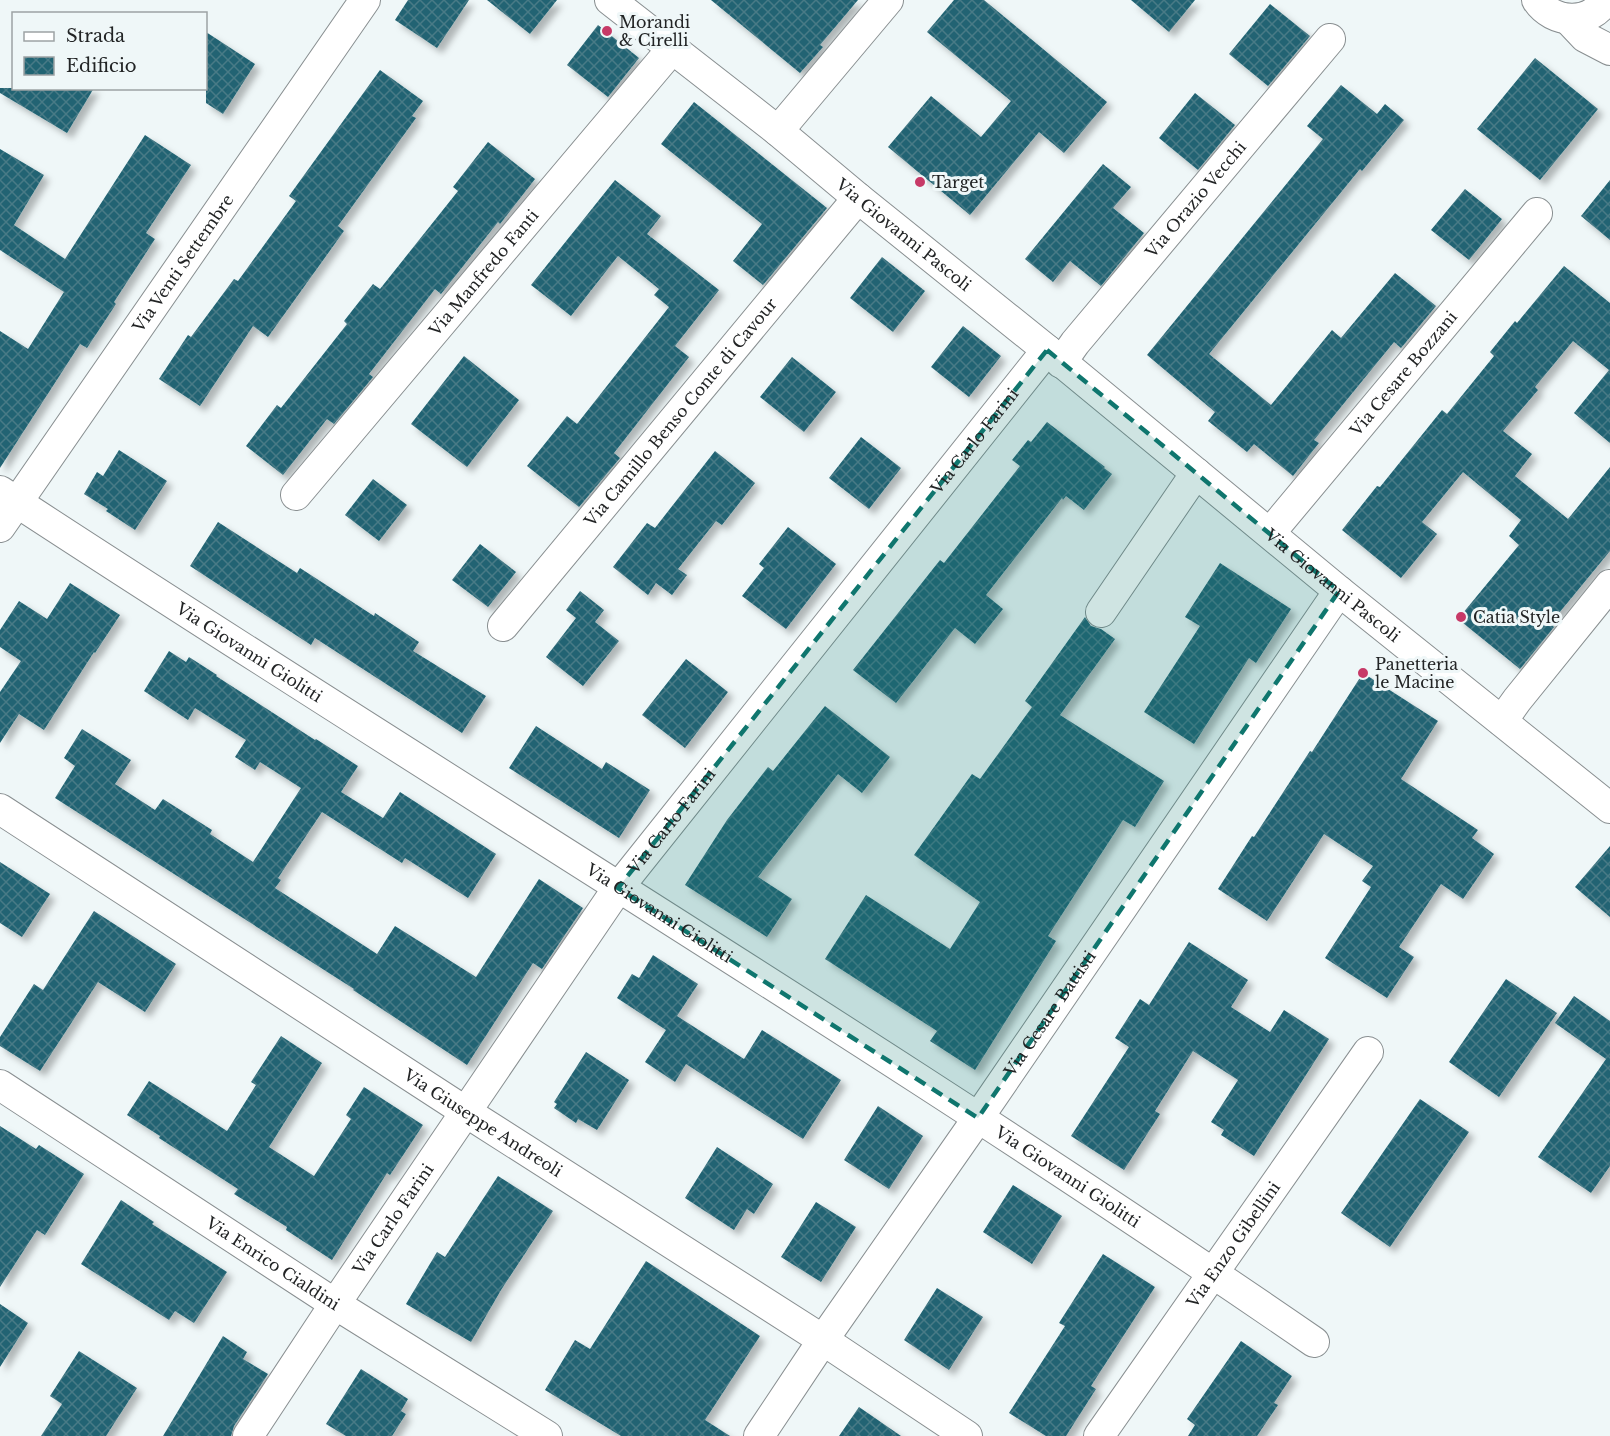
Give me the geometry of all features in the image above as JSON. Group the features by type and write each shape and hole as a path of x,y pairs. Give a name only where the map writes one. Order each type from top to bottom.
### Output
{"street":[{"name":"Via Venti Settembre","path":"0,527 9,496 365,0"},
{"name":"Via Giovanni Pascoli","path":"610,0 778,131 1340,591 1610,808"},
{"path":"778,131 888,0"},
{"path":"1537,0 1552,14 1568,19 1606,11"},
{"path":"1568,19 1586,37 1610,50"},
{"name":"Via Orazio Vecchi","path":"1054,356 1075,343 1330,39"},
{"name":"Via Manfredo Fanti","path":"296,495 672,49"},
{"name":"Via Camillo Benso Conte di Cavour","path":"503,626 858,198"},
{"name":"Via Cesare Bozzani","path":"1270,533 1537,213"},
{"name":"Via Carlo Farini","path":"248,1436 618,888 1054,356"},
{"path":"1101,612 1196,473"},
{"name":"Via Giovanni Giolitti","path":"9,496 978,1118 1314,1342"},
{"path":"1502,721 1610,585"},
{"name":"Via Cesare Battisti","path":"759,1436 1340,591"},
{"name":"Via Giuseppe Andreoli","path":"0,809 466,1112 823,1340 967,1436"},
{"name":"Via Enzo Gibellini","path":"1099,1436 1368,1053"},
{"name":"Via Enrico Cialdini","path":"0,1085 335,1304 547,1436"}],"highlighted area":[{"path":"1047,350 1339,591 978,1118 618,888"}],"building":[{"path":"408,0 469,0 437,48 395,20"},
{"path":"487,0 557,0 530,34"},
{"path":"711,0 858,0 820,45 823,47 800,73"},
{"path":"954,0 984,0 1107,102 1064,153 1039,132 970,215 888,147 931,96 981,137 1011,101 927,32"},
{"path":"1131,0 1195,0 1169,32"},
{"path":"1270,4 1310,36 1268,86 1229,54"},
{"path":"598,25 639,58 608,97 567,65"},
{"path":"207,33 255,64 223,114 206,103"},
{"path":"1535,58 1598,109 1540,180 1477,129"},
{"path":"380,70 423,101 412,116 416,118 338,226 344,231 268,337 253,326 200,406 159,379 188,335 191,337 234,279 238,281 296,201 289,196"},
{"path":"1341,85 1377,114 1385,104 1404,120 1362,171 1360,169 1209,354 1271,405 1332,330 1341,338 1395,273 1436,306 1401,348 1394,342 1314,440 1319,443 1293,476 1254,444 1247,452 1208,421 1215,412 1147,355 1323,139 1307,126"},
{"path":"0,88 93,90 67,133 0,93"},
{"path":"1195,93 1235,125 1198,170 1159,138"},
{"path":"694,102 827,208 763,285 733,261 762,224 661,144"},
{"path":"145,135 191,165 146,233 155,239 114,302 116,304 87,348 80,344 0,468 0,331 28,349 64,292 0,250 0,149 44,175 14,225 65,259"},
{"path":"488,142 535,179 441,294 435,289 369,374 373,377 334,424 327,419 283,475 246,446 277,405 281,408 347,324 344,321 373,284 380,289 458,191 453,187"},
{"path":"1103,164 1131,187 1113,208 1144,233 1101,286 1070,261 1053,282 1025,259"},
{"path":"615,180 661,216 647,234 719,290 675,346 689,357 614,453 620,458 579,507 527,466 567,416 577,424 669,307 654,295 659,289 618,256 571,316 531,285"},
{"path":"1610,180 1610,240 1581,216"},
{"path":"1465,189 1502,219 1469,260 1431,230"},
{"path":"882,257 925,291 893,332 850,298"},
{"path":"1564,266 1610,303 1610,443 1574,413 1609,370 1573,341 1535,387 1538,390 1503,431 1532,454 1515,476 1568,519 1610,467 1610,551 1550,624 1554,627 1520,669 1458,619 1519,545 1509,536 1521,520 1463,472 1422,522 1437,534 1401,578 1342,530 1442,410 1447,414 1494,356 1490,352"},
{"path":"963,326 1001,356 969,397 931,367"},
{"path":"464,356 519,400 467,467 411,424"},
{"path":"792,357 836,392 804,432 760,397"},
{"path":"1047,422 1112,474 1084,510 1066,496 1063,500 1062,498 986,595 1003,609 975,644 955,628 896,703 853,670 940,560 944,563 1020,466 1012,460"},
{"path":"861,437 901,468 869,509 829,478"},
{"path":"119,450 167,481 135,530 84,494 97,472 103,476"},
{"path":"715,451 755,483 722,525 716,521 678,569 687,575 672,595 656,583 648,595 613,567 647,523 655,528"},
{"path":"373,479 407,505 379,541 345,515"},
{"path":"218,522 297,573 300,568 374,616 375,613 419,642 413,651 486,696 462,733 315,638 311,645 190,566"},
{"path":"788,527 836,564 786,629 742,596 764,568 759,564"},
{"path":"480,544 516,572 488,607 452,580"},
{"path":"1220,563 1291,609 1256,663 1249,658 1194,744 1144,712 1200,626 1185,617"},
{"path":"70,583 120,615 44,730 19,714 0,743 0,692 21,661 0,647 0,630 19,601 47,619"},
{"path":"580,591 604,610 595,622 619,641 583,686 546,657 576,618 566,610"},
{"path":"1085,617 1091,626 1101,629 1115,639 1060,715 1164,781 1135,827 1123,820 1048,936 1056,941 975,1070 930,1041 937,1031 825,959 866,895 950,949 980,902 914,855 972,774 980,779 1032,707 1025,701"},
{"path":"169,651 186,662 189,657 358,766 341,792 383,818 400,792 496,854 468,898 405,858 402,863 322,812 278,878 281,880 275,888 377,954 395,926 476,977 539,879 583,908 542,969 533,963 467,1065 354,989 55,798 75,766 64,758 82,729 131,760 115,784 155,810 163,799 212,830 210,834 253,862 301,788 260,762 255,770 235,757 246,740 195,708 188,720 144,691"},
{"path":"686,659 728,692 685,748 642,715"},
{"path":"1363,673 1438,721 1401,779 1478,830 1472,838 1494,854 1463,899 1441,884 1399,947 1414,957 1387,998 1325,958 1371,887 1362,881 1373,866 1324,834 1267,921 1218,889"},
{"path":"825,706 890,757 862,793 838,774 758,877 792,899 767,937 685,885 727,820 768,767 773,771"},
{"path":"536,726 602,769 606,762 650,790 619,838 509,768"},
{"path":"1610,846 1610,917 1575,887"},
{"path":"0,862 50,894 22,937 0,923"},
{"path":"94,911 176,964 145,1012 98,982 40,1071 0,1046 0,1037 34,984 43,990"},
{"path":"1189,942 1248,980 1231,1007 1270,1032 1284,1010 1329,1039 1254,1156 1221,1135 1224,1130 1211,1122 1238,1080 1193,1051 1155,1111 1160,1114 1124,1170 1071,1136 1129,1047 1115,1038 1140,999 1149,1005"},
{"path":"653,955 698,984 677,1016 744,1059 762,1030 841,1080 803,1139 686,1064 675,1082 645,1062 666,1030 617,998 632,974 639,978"},
{"path":"1506,979 1557,1013 1499,1097 1449,1062"},
{"path":"1574,996 1610,1021 1610,1166 1591,1193 1538,1157 1606,1059 1555,1023"},
{"path":"281,1036 322,1063 269,1147 314,1176 351,1119 346,1115 364,1087 423,1125 390,1175 387,1173 332,1260 286,1230 287,1227 234,1194 238,1189 127,1115 149,1081 227,1131 256,1085 251,1082"},
{"path":"586,1052 629,1080 597,1130 578,1119 576,1123 554,1108 557,1104 554,1102"},
{"path":"1420,1099 1469,1132 1390,1247 1341,1213"},
{"path":"878,1106 923,1136 889,1189 844,1160"},
{"path":"0,1126 36,1149 39,1145 84,1174 45,1235 37,1230 0,1287"},
{"path":"717,1147 773,1184 754,1214 747,1209 734,1230 685,1198"},
{"path":"498,1176 553,1211 501,1290 471,1342 406,1304 437,1252 445,1257"},
{"path":"1013,1185 1062,1216 1032,1264 983,1232"},
{"path":"121,1200 154,1222 152,1224 227,1272 194,1323 175,1311 169,1320 81,1264"},
{"path":"816,1202 856,1227 821,1282 781,1257"},
{"path":"1103,1254 1155,1287 1091,1386 1096,1389 1066,1436 1046,1436 1009,1413 1065,1326 1059,1323"},
{"path":"646,1261 760,1336 705,1420 730,1436 621,1436 545,1390 575,1340 590,1349"},
{"path":"937,1288 983,1317 949,1370 904,1340"},
{"path":"0,1304 28,1323 0,1367"},
{"path":"223,1336 247,1352 243,1359 268,1374 234,1426 231,1436 163,1436"},
{"path":"1241,1341 1292,1376 1274,1403 1278,1405 1257,1436 1188,1436 1195,1425 1187,1419"},
{"path":"79,1351 137,1388 106,1436 41,1436 62,1404 50,1396"},
{"path":"361,1369 408,1399 401,1411 406,1414 392,1436 346,1436 326,1424"},
{"path":"859,1407 901,1436 839,1436"}],"place":[{"name":"Morandi & Cirelli","path":"607,31"},
{"name":"Target","path":"920,182"},
{"name":"Catia Style","path":"1461,617"},
{"name":"Panetteria le Macine","path":"1363,673"}]}
